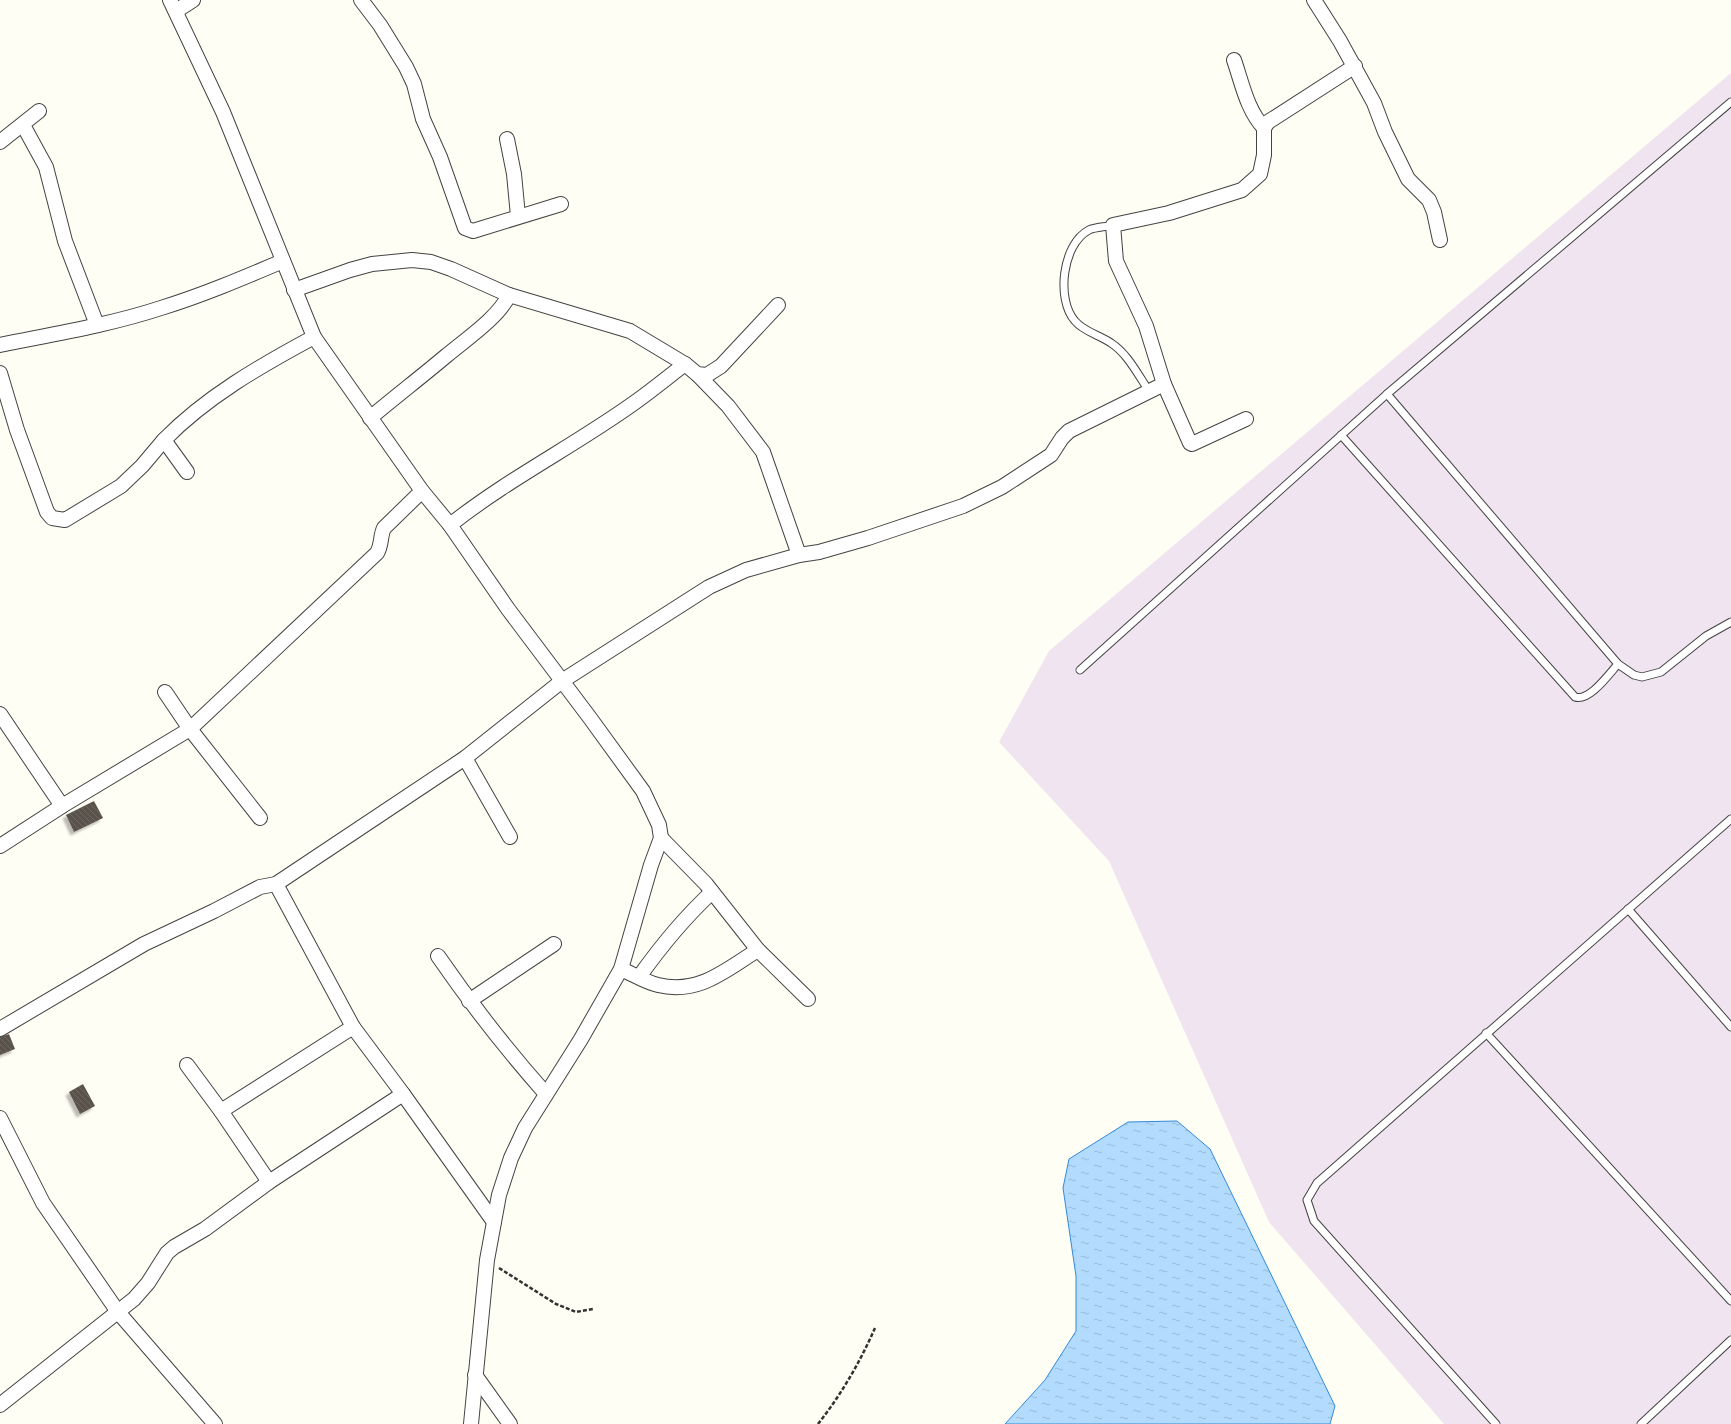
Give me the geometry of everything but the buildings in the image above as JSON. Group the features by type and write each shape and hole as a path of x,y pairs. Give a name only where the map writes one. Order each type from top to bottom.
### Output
{"street":[{"path":"193,0 173,5 223,112 314,337 422,491 450,525 508,609 643,791 659,825 661,838 651,865 621,969 585,1032 525,1128 511,1158 499,1194 487,1260 471,1424"},
{"path":"361,0 380,25 409,73 414,84 422,119 440,157 465,228 473,231 561,204"},
{"path":"1314,0 1355,66 1374,103 1385,132 1408,179 1429,200 1434,212 1440,240"},
{"path":"1234,60 1251,110 1257,121 1264,128"},
{"path":"1246,419 1192,444 1190,443 1164,384 1146,326 1116,261 1113,225 1169,213 1242,190 1260,174 1264,154 1264,128 1268,122 1275,116 1297,104 1355,66"},
{"path":"0,142 39,111"},
{"path":"23,125 46,167 65,241 97,325"},
{"path":"507,139 514,174 518,216"},
{"path":"294,290 350,270 372,264 412,260 431,262 451,269 509,295 630,331 684,364 696,374 728,406 763,452 799,555"},
{"path":"0,345 97,325 159,309 208,293 283,261"},
{"path":"370,418 497,312 505,303 509,295"},
{"path":"696,374 707,375 721,366 778,304"},
{"path":"0,373 18,430 47,512 52,518 65,520 121,486 142,466 164,440 186,418 271,360 314,337"},
{"path":"450,525 548,458 634,403 684,364"},
{"path":"0,1029 144,944 260,887 276,884 465,758 562,681 709,587 746,570 868,538 963,506 1002,487 1051,455 1062,438 1069,431 1164,384"},
{"path":"164,440 187,472"},
{"path":"0,846 62,806 190,729 377,553 380,547 381,534 384,528 422,491"},
{"path":"165,692 190,729 260,818"},
{"path":"0,714 62,806"},
{"path":"465,758 510,837"},
{"path":"661,838 712,892 758,950 808,999"},
{"path":"276,884 353,1027 403,1094 494,1222"},
{"path":"639,977 660,947 683,920 712,892"},
{"path":"469,1001 554,944"},
{"path":"621,969 657,985 677,988 691,987 713,978 758,950"},
{"path":"438,956 469,1001 546,1094"},
{"path":"221,1111 353,1027"},
{"path":"186,1064 221,1111 269,1182"},
{"path":"0,1405 118,1312 148,1283 170,1250 205,1229 269,1182 403,1094"},
{"path":"0,1118 43,1203 118,1312 215,1424"},
{"path":"476,1375 510,1424"}],"lane":[{"path":"1080,670 1387,394 1731,102"},
{"path":"1113,225 1089,230 1076,244 1070,255 1064,278 1064,295 1074,320 1082,328 1111,343 1121,352 1149,391"},
{"path":"1387,394 1618,664 1642,677 1661,672 1706,636 1731,622"},
{"path":"1341,435 1575,697 1585,697 1594,690 1618,664"},
{"path":"1496,1424 1314,1221 1307,1200 1317,1183 1731,819"},
{"path":"1628,909 1731,1027"},
{"path":"1486,1033 1731,1301"},
{"path":"1641,1424 1731,1340"}],"path":[{"path":"487,1260 556,1304 576,1312 593,1309"},
{"path":"818,1424 830,1409 861,1359 875,1328"}],"shaded area":[{"path":"1731,73 1731,1424 1444,1424 1269,1222 1109,861 999,742 1049,651"}],"water":[{"path":"1177,1121 1210,1149 1335,1406 1330,1424 1005,1424 1045,1380 1076,1331 1076,1276 1063,1188 1069,1159 1128,1122"}]}
